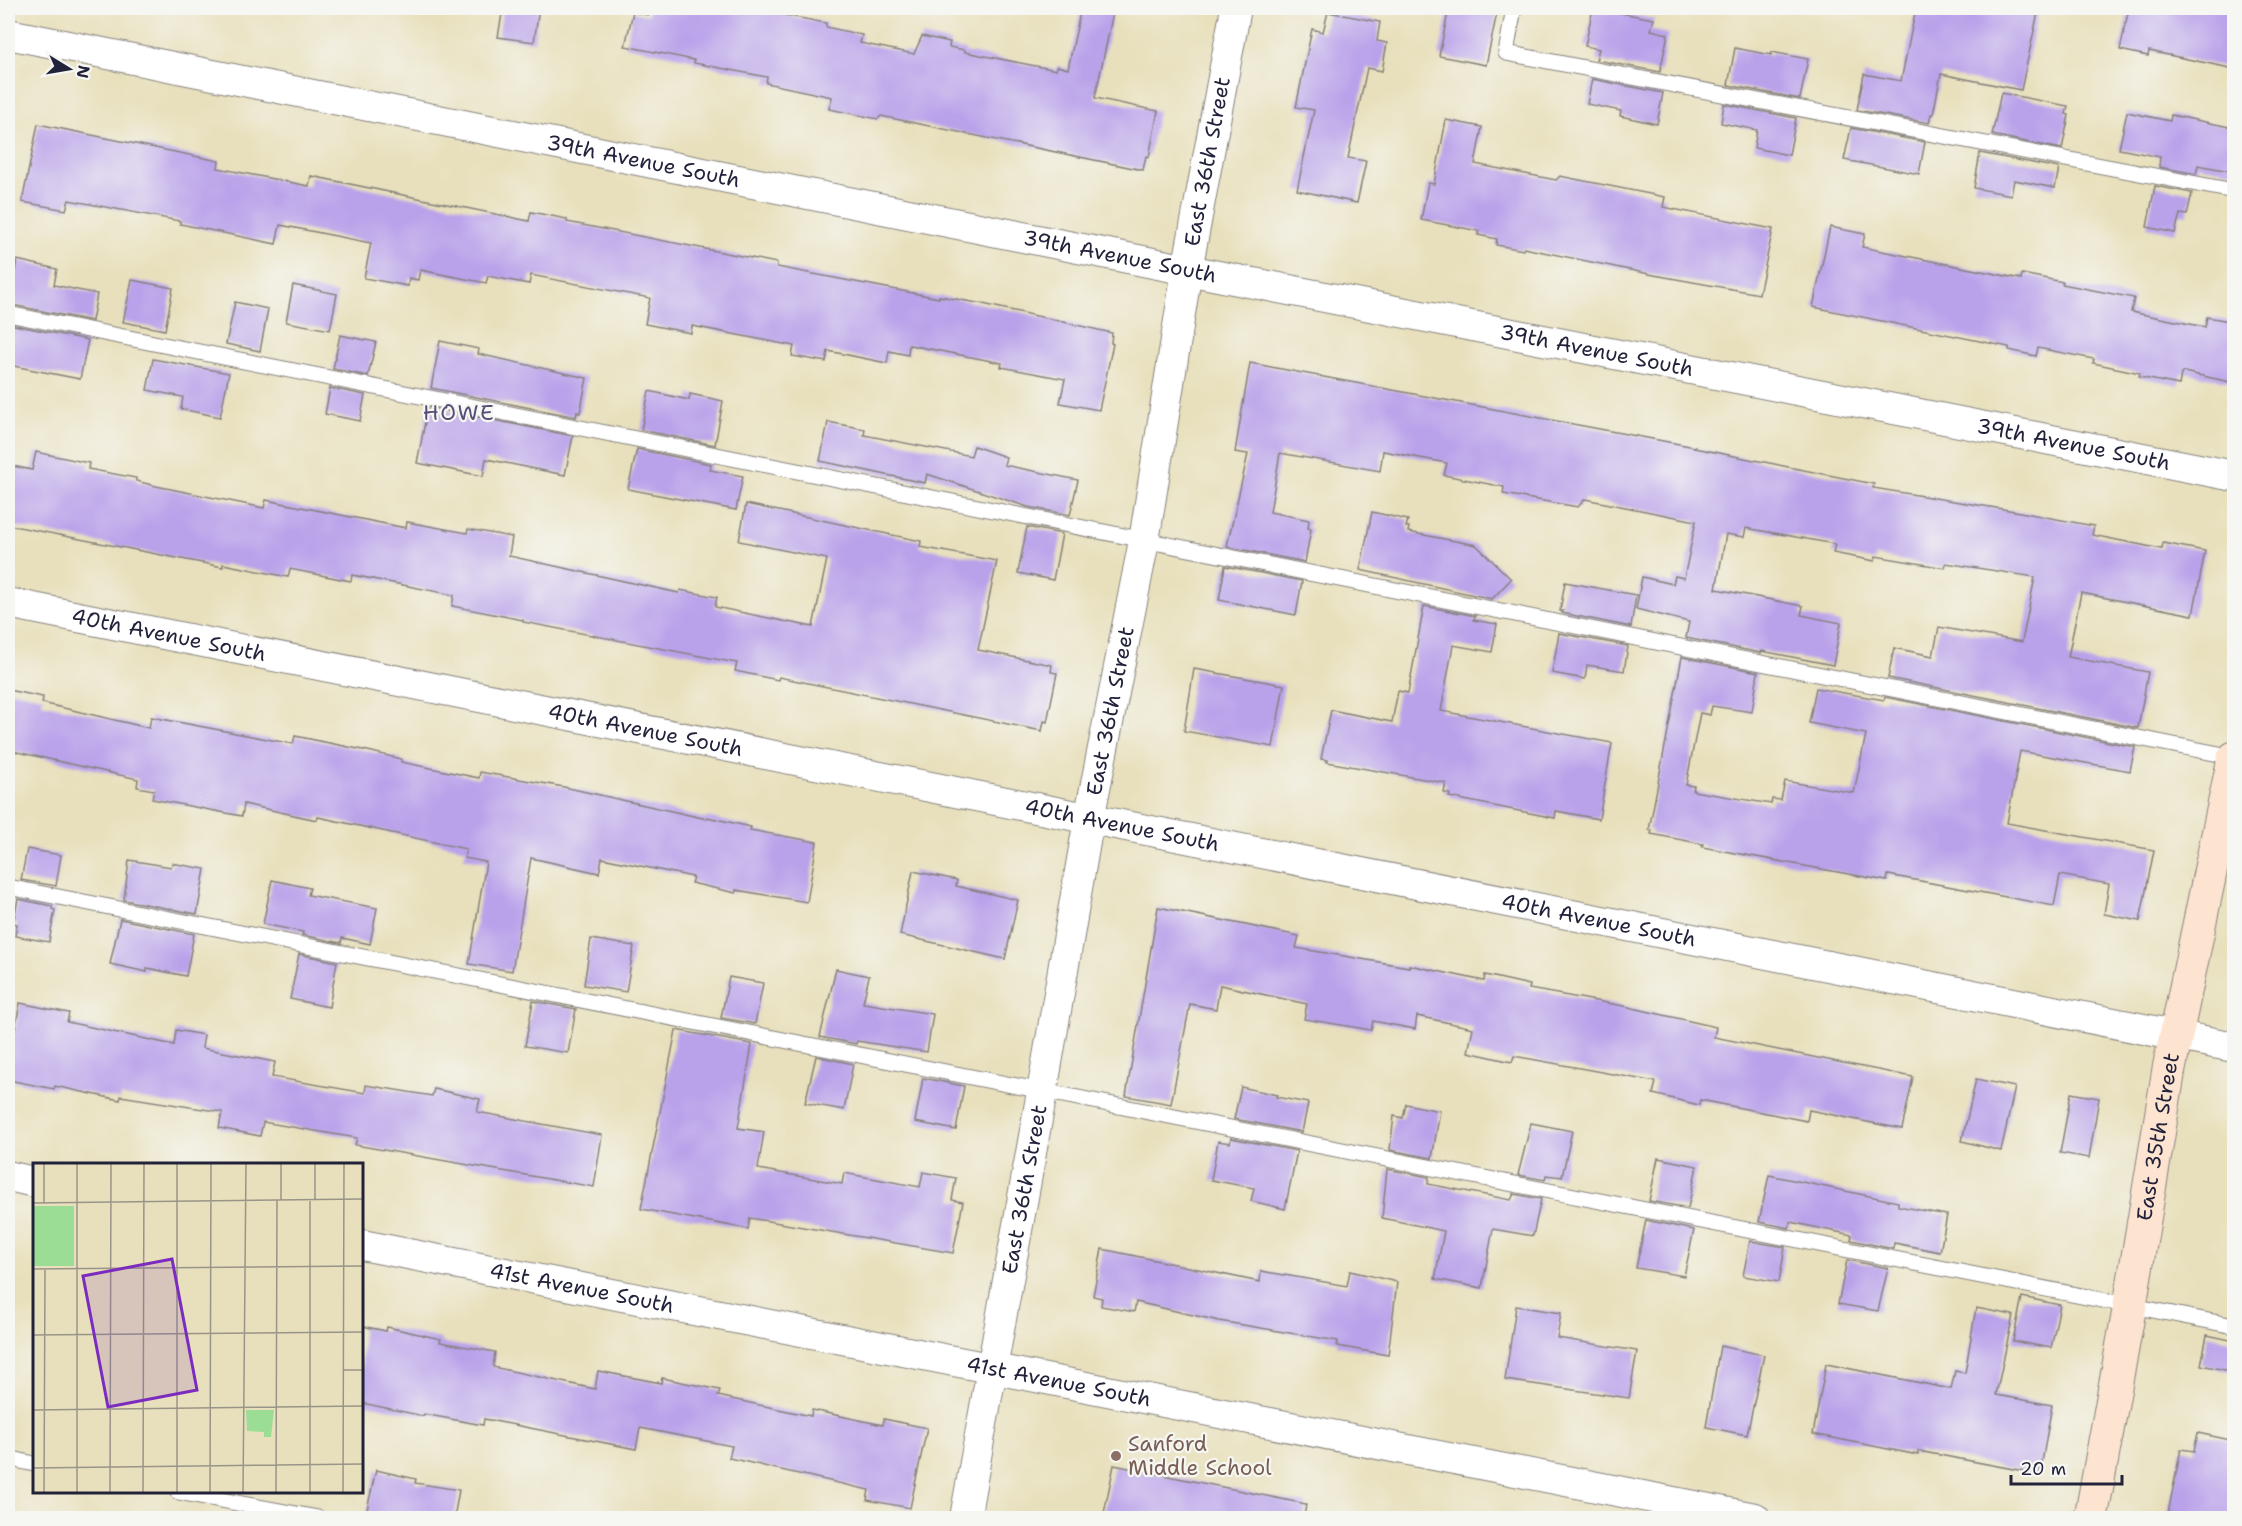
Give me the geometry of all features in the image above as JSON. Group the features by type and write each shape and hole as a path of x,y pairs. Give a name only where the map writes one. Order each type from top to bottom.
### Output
{"street":[{"name":"East 36th Street","path":"964,1518 1089,819 1144,541 1187,270 1236,8"},
{"name":"39th Avenue South","path":"8,34 1187,270 2235,476"},
{"name":"40th Avenue South","path":"8,603 2235,1047"},
{"name":"East 35th Street","path":"2091,1518 2130,1305 2169,1069 2235,758"},
{"path":"8,1176 33,1182"},
{"name":"41st Avenue South","path":"363,1245 1755,1518"}],"lane":[{"path":"1514,8 1506,53 2235,191"},
{"path":"8,314 2235,758"},
{"path":"8,887 2235,1326"},
{"path":"8,1458 33,1464"},
{"path":"188,1493 318,1518"}],"building":[{"path":"503,8 539,8 534,42 498,37"},
{"path":"650,8 747,8 826,23 826,27 862,35 860,43 914,54 922,36 950,42 949,47 965,50 965,52 1056,70 1057,66 1068,69 1081,8 1114,8 1095,98 1158,111 1149,157 1146,156 1143,170 881,116 878,119 829,109 832,97 766,83 767,77 694,63 694,60 625,46 633,12 648,15"},
{"path":"1449,8 1498,8 1486,65 1439,56"},
{"path":"1593,8 1654,19 1651,30 1668,34 1660,72 1596,60 1599,49 1585,46"},
{"path":"1916,8 2039,8 2021,90 1941,74 1933,115 1931,114 1929,123 1857,110 1864,74 1901,81"},
{"path":"2129,8 2235,8 2235,69 2149,51 2148,56 2120,50"},
{"path":"1328,12 1380,22 1377,41 1387,43 1382,71 1367,68 1348,158 1366,161 1357,203 1297,190 1314,110 1296,107 1312,29 1323,32"},
{"path":"1735,48 1808,59 1800,99 1728,85"},
{"path":"1592,79 1663,93 1657,124 1620,116 1621,111 1587,104"},
{"path":"2001,93 2068,106 2066,114 2069,115 2062,149 1992,135"},
{"path":"1724,104 1796,118 1789,155 1754,148 1757,130 1721,123"},
{"path":"2127,112 2170,121 2171,115 2235,128 2235,172 2198,165 2196,174 2159,167 2160,157 2119,149"},
{"path":"1446,120 1482,127 1475,164 1556,180 1560,176 1665,197 1663,207 1773,229 1759,294 1524,248 1523,250 1496,245 1497,239 1478,235 1479,231 1421,220 1428,183 1434,184"},
{"path":"38,124 219,161 218,168 309,186 311,176 529,221 531,212 567,219 567,222 777,263 777,267 939,298 939,296 983,304 1112,333 1111,343 1113,344 1099,410 1060,403 1065,379 1001,367 1002,363 909,345 908,355 889,351 887,363 828,351 826,362 792,356 794,346 692,326 691,333 645,324 650,298 531,275 529,284 488,276 486,283 420,270 418,280 409,278 408,286 364,278 371,243 280,225 276,244 180,224 180,221 69,200 66,210 22,202"},
{"path":"1851,128 1925,142 1919,174 1844,160"},
{"path":"1980,153 2059,168 2055,188 2014,180 2011,195 1974,188"},
{"path":"2155,186 2192,193 2187,215 2180,214 2175,233 2147,227"},
{"path":"1830,227 1865,234 1862,247 2021,279 2022,274 2134,298 2131,312 2205,327 2207,317 2235,322 2235,383 2184,372 2181,374 2179,385 2139,377 2140,373 2093,363 2094,359 2038,348 2036,356 2009,350 2009,347 1813,307"},
{"path":"17,260 57,269 54,285 97,294 92,321 12,305 13,302 9,301"},
{"path":"132,280 173,288 165,330 123,322"},
{"path":"293,285 337,294 330,330 286,322"},
{"path":"235,302 268,309 260,351 226,344"},
{"path":"9,324 88,340 80,379 8,365"},
{"path":"340,335 376,342 368,376 333,369"},
{"path":"440,341 479,349 478,354 587,378 580,413 577,412 576,417 431,388"},
{"path":"153,359 229,373 220,417 181,409 183,397 147,390"},
{"path":"1250,363 1695,447 1874,484 1873,488 2094,526 2092,535 2162,549 2163,543 2205,551 2193,615 2081,593 2068,657 2148,672 2138,728 1888,678 1894,648 1933,656 1939,627 2022,642 2035,577 1946,563 1945,568 1876,556 1875,561 1833,553 1835,544 1746,528 1744,537 1726,534 1716,589 1803,606 1801,615 1841,623 1833,665 1762,651 1761,653 1686,638 1689,622 1636,609 1642,577 1673,584 1675,576 1684,578 1696,521 1585,499 1578,507 1503,494 1504,487 1444,475 1447,463 1383,451 1380,471 1280,453 1270,512 1309,520 1308,528 1311,529 1305,562 1229,547 1227,546 1248,454 1235,452"},
{"path":"330,388 365,395 360,421 325,414"},
{"path":"649,391 689,400 690,394 723,401 715,445 641,430"},
{"path":"428,407 573,436 565,475 486,459 483,476 417,463"},
{"path":"828,422 865,429 864,435 971,456 974,446 1006,457 1004,465 1078,480 1070,515 1028,507 927,474 925,483 820,461"},
{"path":"637,449 711,464 710,470 743,476 736,510 628,489"},
{"path":"36,452 89,463 88,469 136,478 136,481 156,486 264,508 266,500 406,528 407,522 467,533 468,529 512,537 509,556 679,593 680,590 717,597 715,607 813,627 827,559 739,541 746,504 921,541 920,547 997,561 978,650 1052,665 1051,672 1057,673 1047,722 1044,721 1042,731 779,677 778,680 735,671 737,663 452,606 454,595 352,575 351,581 290,569 288,577 223,564 223,567 8,525 8,465 32,470"},
{"path":"1372,512 1408,520 1406,527 1409,527 1408,532 1476,545 1511,579 1492,599 1360,570"},
{"path":"1027,527 1062,534 1053,580 1018,573"},
{"path":"1225,566 1302,581 1296,615 1219,600"},
{"path":"1565,582 1636,595 1631,627 1562,613 1563,611 1560,611"},
{"path":"1424,606 1476,616 1473,620 1497,624 1492,652 1453,645 1441,711 1612,743 1599,819 1556,811 1555,818 1449,797 1450,794 1444,793 1446,783 1327,762 1328,760 1321,759 1331,710 1392,722 1398,691 1408,693"},
{"path":"1559,633 1628,646 1624,671 1587,665 1585,679 1552,673"},
{"path":"1682,657 1758,672 1752,712 1712,706 1710,715 1700,713 1686,785 1694,786 1693,791 1771,804 1772,799 1781,800 1785,781 1854,793 1866,734 1809,723 1816,688 1884,700 1885,697 2135,747 2130,771 2020,751 2007,823 2154,850 2140,921 2104,914 2109,884 2060,875 2054,906 1888,875 1887,881 1702,847 1703,844 1651,834 1652,830 1649,830"},
{"path":"1194,669 1284,685 1273,747 1184,731"},
{"path":"8,690 43,697 42,703 149,728 151,717 293,744 295,736 479,778 480,772 564,787 751,827 750,830 817,842 807,902 736,890 736,893 691,883 693,877 602,858 599,873 531,858 512,971 469,964 486,862 464,858 466,849 318,817 317,820 244,804 242,816 152,799 154,790 137,787 138,779 8,750"},
{"path":"27,849 61,855 56,886 21,880"},
{"path":"129,860 171,867 172,863 205,869 197,914 124,900"},
{"path":"913,871 957,880 956,886 1018,900 1005,959 900,935"},
{"path":"272,880 310,888 308,895 377,908 370,944 342,938 341,943 263,924"},
{"path":"18,899 52,906 55,910 49,942 15,936 17,924 13,923"},
{"path":"1158,907 1299,936 1296,948 1409,967 1409,965 1484,981 1485,975 1530,985 1529,989 1624,1006 1716,1027 1714,1037 1913,1077 1902,1129 1809,1110 1807,1121 1700,1100 1699,1105 1653,1094 1656,1082 1514,1056 1512,1062 1468,1052 1473,1028 1417,1016 1415,1029 1373,1021 1371,1030 1304,1019 1307,1004 1220,985 1216,1009 1190,1004 1171,1104 1126,1096"},
{"path":"120,919 194,934 186,976 147,968 147,972 110,964"},
{"path":"591,939 634,946 626,992 584,985"},
{"path":"299,954 337,962 329,1007 290,999"},
{"path":"836,969 869,976 863,1003 933,1014 927,1052 857,1041 856,1044 820,1037"},
{"path":"729,977 763,983 755,1024 721,1018"},
{"path":"533,1001 576,1009 568,1053 525,1046"},
{"path":"20,1003 69,1013 67,1022 174,1045 176,1030 204,1035 202,1048 275,1062 272,1077 365,1093 366,1085 432,1096 434,1089 480,1099 477,1112 602,1135 594,1187 355,1145 357,1138 263,1122 260,1136 219,1128 222,1112 121,1096 120,1100 55,1086 54,1089 8,1080 8,1067"},
{"path":"676,1030 752,1044 738,1128 764,1132 758,1169 842,1184 844,1173 920,1187 923,1172 956,1178 952,1200 963,1202 953,1253 750,1218 748,1229 641,1209"},
{"path":"816,1056 853,1064 844,1110 805,1103"},
{"path":"923,1078 964,1086 956,1130 915,1122"},
{"path":"1976,1079 2015,1087 2001,1151 1962,1141"},
{"path":"1241,1087 1308,1103 1302,1132 1234,1119"},
{"path":"2071,1093 2099,1098 2089,1158 2060,1153"},
{"path":"1406,1104 1440,1111 1432,1158 1390,1150 1394,1116 1403,1118"},
{"path":"1531,1123 1572,1131 1562,1177 1546,1175 1545,1180 1518,1175"},
{"path":"1231,1138 1297,1151 1285,1209 1251,1201 1254,1188 1211,1180 1218,1141 1230,1143"},
{"path":"1658,1158 1697,1166 1688,1208 1649,1201"},
{"path":"1387,1169 1429,1177 1428,1184 1511,1200 1514,1194 1541,1199 1533,1236 1493,1229 1482,1288 1435,1279 1444,1231 1382,1218"},
{"path":"1769,1175 1898,1202 1898,1206 1947,1215 1940,1252 1894,1243 1893,1249 1851,1240 1852,1235 1790,1222 1789,1228 1759,1222"},
{"path":"1646,1220 1694,1230 1684,1276 1636,1268"},
{"path":"1750,1241 1785,1247 1779,1282 1743,1276"},
{"path":"1102,1249 1260,1282 1261,1271 1347,1286 1350,1271 1397,1282 1388,1355 1337,1346 1338,1341 1219,1321 1136,1302 1134,1312 1101,1306 1102,1298 1093,1296"},
{"path":"1847,1260 1888,1268 1878,1311 1838,1304"},
{"path":"2022,1297 2060,1305 2051,1348 2013,1341"},
{"path":"1516,1306 1561,1313 1557,1338 1637,1351 1629,1398 1505,1380"},
{"path":"1976,1308 2013,1315 1996,1395 2052,1405 2040,1474 1918,1451 1918,1455 1813,1434 1826,1364 1951,1389 1955,1371 1965,1373"},
{"path":"363,1326 386,1331 387,1327 441,1339 440,1342 495,1352 493,1367 595,1389 598,1371 661,1383 662,1378 720,1390 718,1396 811,1416 812,1410 883,1425 884,1419 927,1428 910,1508 867,1500 869,1490 729,1458 732,1446 640,1428 636,1449 484,1419 483,1425 424,1414 423,1416 363,1403"},
{"path":"2207,1335 2235,1341 2235,1372 2201,1365"},
{"path":"1720,1346 1764,1355 1747,1435 1706,1427"},
{"path":"2198,1433 2235,1441 2235,1518 2199,1518 2168,1513 2181,1449 2194,1451"},
{"path":"1114,1465 1306,1504 1304,1518 1103,1518"},
{"path":"376,1470 416,1479 415,1483 459,1490 454,1518 365,1518"}],"place":[{"name":"Sanford Middle School","path":"1116,1456"}],"district":[{"name":"HOWE","path":"459,412"}]}
